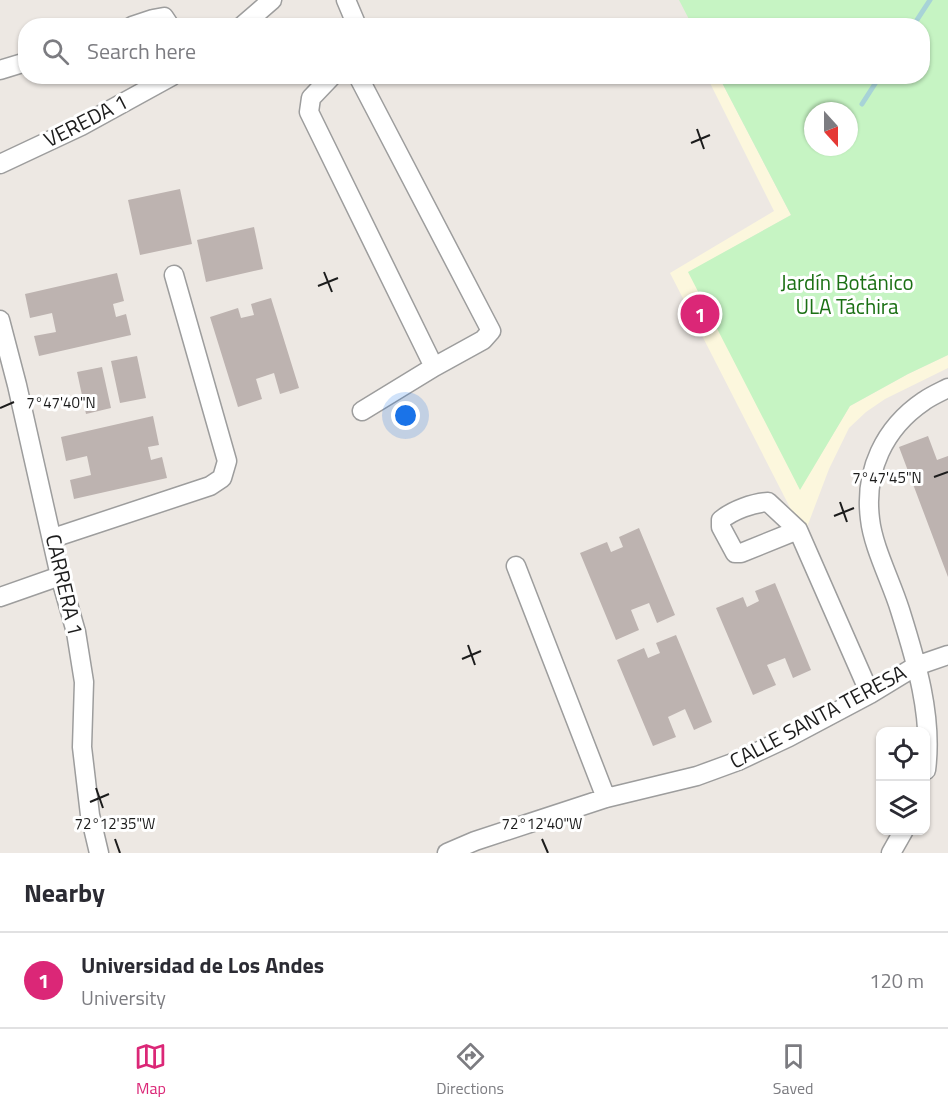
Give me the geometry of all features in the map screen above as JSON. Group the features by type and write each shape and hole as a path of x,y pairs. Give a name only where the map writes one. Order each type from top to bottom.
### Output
{"street":[{"path":"251,18 272,0"},
{"path":"346,0 354,18"},
{"path":"0,70 18,64"},
{"name":"VEREDA 1","path":"0,164 81,126 157,84"},
{"path":"324,84 311,98 309,112 434,367"},
{"path":"362,84 490,331 483,340 362,411"},
{"path":"53,538 210,486 222,478 227,461 174,275"},
{"name":"CARRERA 1","path":"0,320 9,387 53,538 60,576 76,632 84,682 82,747 90,815 99,853"},
{"path":"928,727 916,666 870,520 869,488 877,454 892,431 924,401 948,388"},
{"path":"798,530 870,694"},
{"path":"516,566 606,798"},
{"path":"0,597 60,576"},
{"name":"CALLE SANTA TERESA","path":"447,853 475,841 606,798 697,776 738,761 870,694 916,666 948,655"},
{"path":"891,853 902,835"}],"shaded area":[{"path":"710,84 723,84 791,215 689,272 800,489 850,406 948,355 948,368 885,399 849,428 829,469 804,535 670,273 774,211"}],"green space":[{"name":"Jardín Botánico ULA Táchira","path":"679,0 948,0 948,355 850,406 800,490 688,272 791,215 723,84 930,84 930,18 688,18"}],"building":[{"path":"180,189 192,244 140,255 128,200"},
{"path":"254,227 263,269 206,282 197,240"},
{"path":"117,273 124,301 113,304 116,317 126,314 131,335 39,356 34,336 56,332 52,313 30,318 25,294"},
{"path":"271,298 299,388 280,394 274,373 256,379 262,399 238,407 210,317 238,308 241,318 254,315 251,304"},
{"path":"137,356 146,398 120,403 111,361"},
{"path":"102,367 111,408 86,414 77,372"},
{"path":"153,416 159,445 148,447 151,460 162,457 167,478 74,499 70,480 91,475 87,456 66,461 61,437"},
{"path":"928,436 937,460 948,456 948,577 899,447"},
{"path":"639,528 675,615 657,623 649,603 631,610 639,630 616,640 580,553 607,542 611,552 623,547 619,537"},
{"path":"775,583 811,670 793,678 785,658 767,665 776,685 753,695 716,608 743,597 747,607 759,601 755,591"},
{"path":"676,635 712,722 694,730 685,709 668,717 676,737 653,746 617,660 644,648 648,658 660,653 656,643"}],"waterway":[{"path":"918,18 930,0"},
{"path":"862,104 875,84"}],"place":[{"name":"Universidad de Los Andes","path":"700,314"}]}
